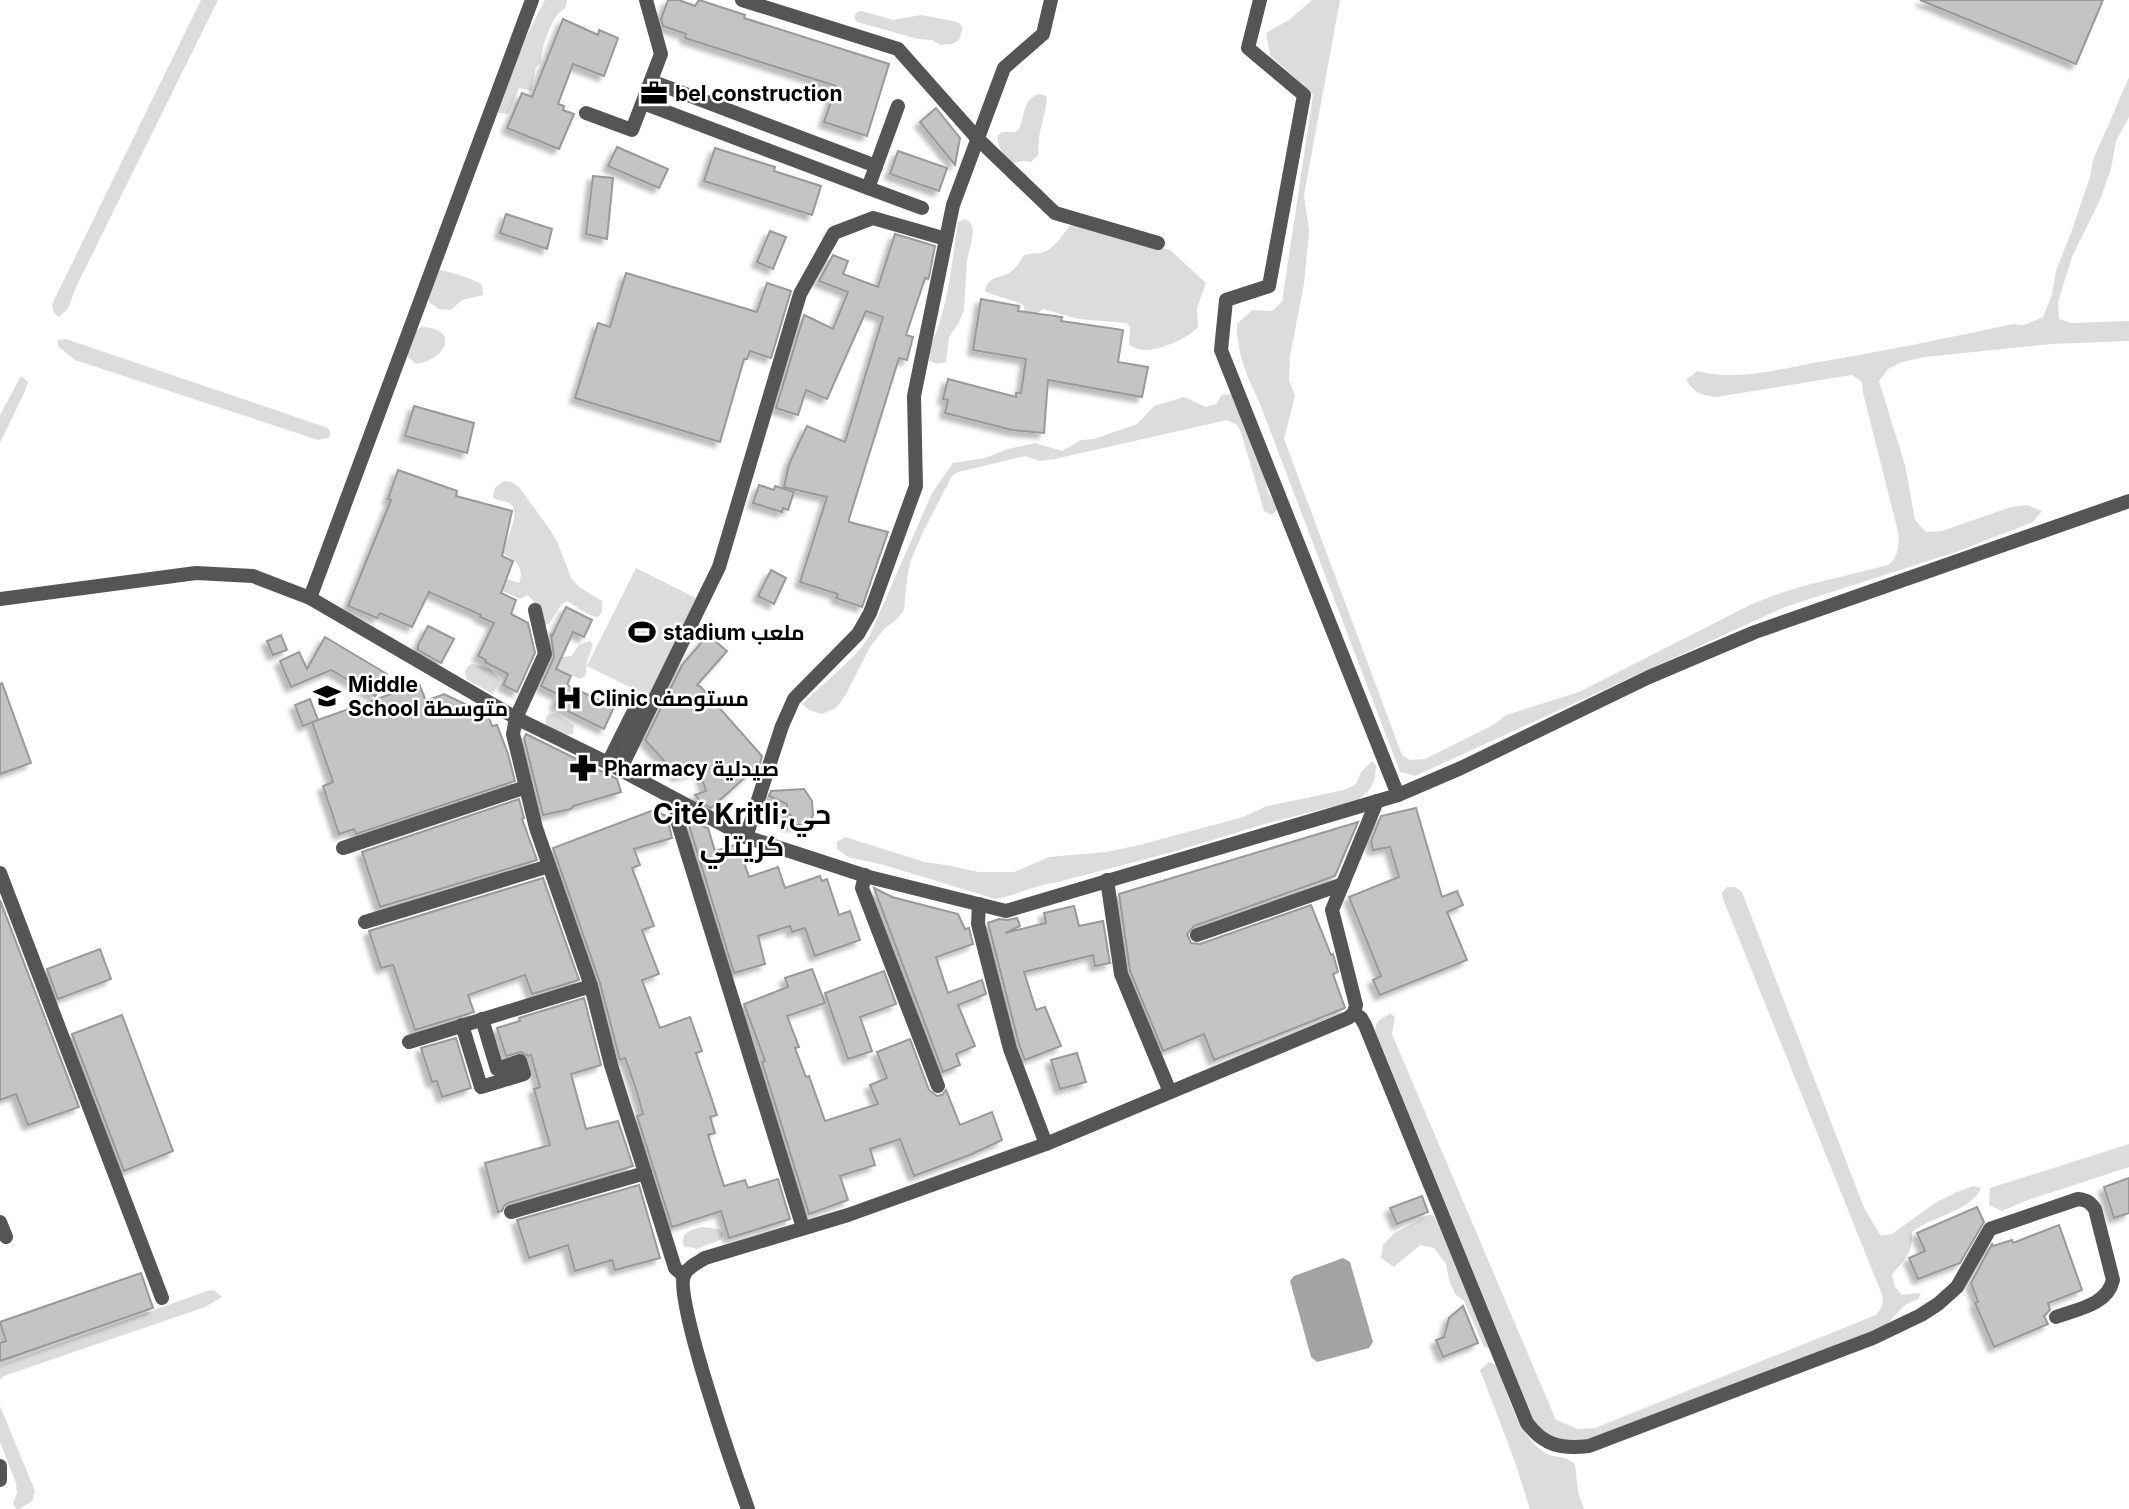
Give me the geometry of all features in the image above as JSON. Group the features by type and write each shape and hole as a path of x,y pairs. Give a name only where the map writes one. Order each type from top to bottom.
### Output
{"street":[{"path":"310,598 532,0"},
{"path":"586,113 632,130 661,54 646,0"},
{"path":"741,0 898,49 977,138 1055,213 1158,243"},
{"path":"746,837 786,713 804,687 826,669 859,634 870,613 916,486 914,396 953,205 1004,68 1043,34 1051,0"},
{"path":"1260,0 1248,48 1304,94 1269,286 1226,300 1220,350 1398,795"},
{"path":"651,81 876,166"},
{"path":"643,103 922,208"},
{"path":"868,188 898,106"},
{"path":"614,766 639,701 650,707 719,566 800,294 834,233 873,218 946,239"},
{"path":"0,599 197,573 253,576 310,598 516,718 614,766 746,837 865,875 1006,911 1398,795 1461,768 1649,677 1755,632 2129,501"},
{"path":"535,610 545,654 516,718 513,734 536,828 591,986 611,1065 675,1268 684,1276"},
{"path":"343,848 526,787"},
{"path":"1332,910 1377,801"},
{"path":"682,803 676,817 803,1228"},
{"path":"365,922 549,866"},
{"path":"0,873 162,1298"},
{"path":"865,875 862,888 937,1086"},
{"path":"1107,880 1121,974 1170,1092"},
{"path":"1197,935 1343,884"},
{"path":"748,1509 692,1336 685,1303 684,1276 691,1266 705,1258 849,1215 1046,1144 1339,1022 1354,1013 1356,1005 1327,890"},
{"path":"979,904 978,924 1010,1049 1046,1144"},
{"path":"0,916 14,911"},
{"path":"409,1042 591,986"},
{"path":"1354,1013 1361,1018 1364,1025 1527,1423 1540,1439 1549,1443 1564,1447 1588,1446 1873,1338 1920,1315 1957,1287 1990,1228 2078,1199 2086,1200 2095,1209 2113,1280 2101,1301 2056,1317"},
{"path":"462,1025 481,1087 524,1074 520,1062 497,1069 482,1019"},
{"path":"511,1212 645,1173"},
{"path":"0,1222 6,1237"},
{"path":"0,1466 0,1480"}],"shaded area":[{"path":"201,0 218,0 68,308 59,317 54,313 52,305 56,296"},
{"path":"545,0 567,0 566,6 555,18 547,34 531,91 519,88 508,114 498,113 498,103"},
{"path":"1312,0 1340,0 1304,195 1309,230 1304,284 1290,356 1289,380 1295,396 1284,439 1402,755 1410,760 1425,759 1493,725 1506,715 1579,692 1750,605 1775,595 1888,565 1897,552 1899,536 1862,382 1852,375 1716,397 1699,393 1686,380 1697,371 1740,375 1770,371 2013,324 2024,325 2043,317 2052,294 2056,271 2090,177 2093,160 2129,77 2129,117 2116,141 2111,169 2100,200 2072,257 2058,302 2059,319 2071,323 2129,321 2129,341 2051,344 1925,357 1902,362 1888,369 1879,381 1905,465 1915,520 1926,532 1942,531 2011,507 2027,505 2042,511 2033,522 1956,552 1785,607 1415,776 1400,772 1247,375 1237,335 1237,324 1252,310 1272,311 1282,302 1313,95 1270,55 1266,33 1289,20"},
{"path":"857,12 893,20 921,15 958,22 963,27 959,40 941,45 932,40 918,39 857,22 854,17"},
{"path":"1040,94 1046,96 1047,101 1038,155 1031,162 1012,163 1001,150 998,135 1019,129 1027,103"},
{"path":"965,219 973,229 967,260 964,310 949,337 946,362 937,364 930,361 930,349 945,303 958,222"},
{"path":"1070,226 1170,250 1206,283 1197,308 1198,327 1174,343 1142,350 1129,345 1130,327 1126,323 1078,319 1043,309 1032,318 1025,315 1024,306 985,291 989,282 1012,271 1023,256 1049,249"},
{"path":"439,270 479,283 482,285 483,295 462,300 451,310 438,309 429,302 428,293"},
{"path":"421,327 441,333 445,344 435,357 416,364 407,356 414,333"},
{"path":"66,339 328,428 331,434 328,438 318,440 75,360 58,346 58,340"},
{"path":"21,376 28,382 0,443 0,415"},
{"path":"1230,394 1236,402 1264,474 1268,493 1277,506 1272,515 1264,511 1241,432 1237,425 1227,420 1055,459 1040,461 1025,456 958,472 952,476 910,562 904,610 870,647 836,708 822,714 809,710 802,704 846,664 869,637 932,493 953,463 985,458 1035,443 1062,451 1081,440 1094,439 1137,424 1154,406 1184,397 1206,407 1216,404 1222,395"},
{"path":"504,481 519,487 548,527 557,541 571,578 579,587 602,601 602,612 598,617 567,601 561,605 549,624 543,625 538,606 528,595 520,599 500,590 504,578 519,583 521,577 516,562 496,551 497,543 505,546 514,516 513,506 493,497 495,488"},
{"name":"stadium ملعب","path":"636,568 696,598 648,696 587,666"},
{"path":"590,641 593,645 587,661 586,675 580,679 553,667 557,655 571,656 579,645"},
{"path":"469,665 490,669 500,680 493,694 466,679 465,671"},
{"path":"550,713 574,725 573,733 562,734 546,724 546,717"},
{"path":"1372,761 1376,765 1375,778 1370,789 1358,800 995,899 884,865 848,857 837,849 837,842 845,837 925,862 978,872 1014,872 1049,857 1106,852 1139,845 1243,817 1267,806 1344,790 1356,784 1361,772"},
{"path":"1727,887 1735,887 1742,892 1865,1210 1881,1236 1892,1234 1935,1203 1957,1192 1973,1186 1981,1188 1976,1196 1960,1208 1912,1232 1910,1251 1892,1275 1895,1287 1902,1295 1921,1293 1918,1299 1905,1305 1885,1326 1592,1438 1562,1440 1536,1426 1375,1030 1376,1026 1390,1013 1395,1017 1392,1034 1556,1420 1578,1429 1595,1428 1876,1315 1882,1306 1883,1297 1723,899 1722,893"},
{"path":"2129,1144 2129,1167 2002,1211 1989,1205 1990,1188"},
{"path":"1428,1215 1433,1215 1437,1221 1489,1348 1484,1347 1464,1301 1455,1294 1446,1264 1434,1248 1420,1245 1394,1267 1381,1258 1383,1245 1393,1234"},
{"path":"703,1227 718,1229 723,1233 722,1239 697,1249 684,1246 685,1235 691,1230"},
{"path":"1343,1258 1350,1262 1373,1342 1369,1348 1317,1362 1311,1357 1290,1281 1294,1276"},
{"path":"210,1290 222,1297 205,1307 4,1376 0,1380 0,1365"},
{"path":"1489,1362 1497,1365 1514,1413 1535,1445 1544,1452 1575,1464 1578,1492 1584,1509 1530,1509 1480,1370"},
{"path":"0,1406 35,1491 32,1501 20,1509 16,1509 13,1503 17,1493 16,1483 0,1442"}],"building":[{"path":"668,0 679,0 695,6 699,0 745,15 744,18 889,64 867,136 824,122 836,86 685,38 686,34 663,26 661,19"},
{"path":"1920,0 2103,0 2076,64"},
{"path":"563,19 598,35 599,30 618,38 604,76 573,64 558,104 564,106 563,110 574,114 559,149 507,128 522,93 532,97"},
{"path":"936,108 960,138 955,165 920,122"},
{"path":"617,147 668,169 659,188 608,166"},
{"path":"715,148 775,167 774,171 821,186 812,215 704,181"},
{"path":"898,151 947,168 939,191 890,174"},
{"path":"593,176 613,178 607,239 586,234"},
{"path":"506,214 552,229 547,249 500,233"},
{"path":"770,231 786,237 773,269 757,262"},
{"path":"895,234 935,246 929,277 925,278 906,335 913,337 907,360 899,358 849,519 849,522 888,532 862,607 836,598 838,594 800,582 827,497 784,487 789,464 807,426 845,442 883,317 866,311 827,399 806,390 798,415 776,408 804,315 833,329 848,292 819,281 833,255 848,261 843,274 878,287"},
{"path":"626,273 757,312 767,283 791,291 771,358 750,351 747,359 744,359 720,442 575,398 598,323 610,327"},
{"path":"981,299 1019,306 1018,311 1062,317 1061,321 1123,330 1118,362 1148,367 1142,397 1048,380 1044,433 1012,430 945,413 948,400 943,399 948,379 1016,397 1016,393 1021,393 1026,359 973,350"},
{"path":"414,406 474,423 467,453 405,436"},
{"path":"398,470 457,491 456,496 512,511 502,556 513,561 501,593 516,600 511,614 528,623 535,653 517,692 503,685 508,674 478,656 494,623 480,617 481,615 429,592 412,627 380,613 377,618 348,606 391,500 388,499"},
{"path":"759,485 774,490 775,486 794,492 788,510 783,508 782,512 753,503"},
{"path":"771,570 786,578 774,604 758,596"},
{"path":"566,607 592,620 584,637 573,632 556,669 571,676 567,685 614,707 604,729 555,705 559,695 541,686 554,657 551,635"},
{"path":"428,626 454,639 441,663 418,650"},
{"path":"281,635 287,650 273,655 267,641"},
{"path":"708,635 727,651 697,685 762,756 760,764 711,808 695,795 706,791 699,770 678,776 645,740 682,665"},
{"path":"325,637 387,674 375,696 331,670 291,687 280,661 299,652 307,669"},
{"path":"2,683 31,763 0,774 0,684"},
{"path":"419,684 426,701 444,694 488,715 492,726 497,725 515,781 356,834 354,829 339,834 323,786 333,782 312,722"},
{"path":"310,699 318,720 303,726 295,705"},
{"path":"526,734 617,779 621,792 573,806 571,809 543,815 524,738"},
{"path":"804,789 812,801 813,815 809,825 787,825 792,817 786,811 787,804 769,796 771,791"},
{"path":"519,799 524,818 522,819 537,860 380,907 362,852"},
{"path":"659,808 661,814 667,816 672,838 634,849 640,865 632,868 654,926 642,930 659,974 642,980 660,1028 690,1017 702,1051 696,1053 717,1115 710,1117 715,1133 708,1135 724,1186 745,1180 748,1188 778,1179 790,1219 729,1238 721,1211 672,1227 637,1116 643,1114 636,1089 625,1058 620,1060 600,983 553,848"},
{"path":"1416,808 1442,897 1457,891 1463,905 1447,912 1467,960 1380,995 1373,980 1381,976 1349,897 1399,877 1390,847 1373,850 1371,841 1381,816"},
{"path":"688,822 708,828 715,851 738,844 749,877 778,867 785,888 820,876 822,881 827,879 839,915 850,911 860,940 815,956 805,928 792,932 790,926 758,936 765,964 734,973"},
{"path":"1358,822 1335,876 1194,926 1187,934 1191,943 1200,944 1311,905 1331,955 1333,954 1338,972 1333,974 1345,1008 1214,1060 1204,1034 1163,1051 1130,971 1119,894"},
{"path":"543,878 579,980 532,994 525,975 468,995 474,1012 415,1030 393,965 381,968 369,931"},
{"path":"874,888 892,897 958,914 965,929 969,928 973,944 936,957 948,993 982,980 986,994 958,1005 975,1046 956,1054 960,1065 943,1072"},
{"path":"0,900 79,1107 28,1125 16,1094 0,1100"},
{"path":"1074,906 1079,926 1103,921 1110,963 1095,966 1093,955 1024,972 1036,1010 1045,1007 1061,1046 1025,1060 988,923 1017,918 1020,926 1005,933 1046,923 1044,913"},
{"path":"100,949 111,979 58,999 47,969"},
{"path":"812,969 825,1003 787,1016 799,1047 795,1048 806,1077 809,1076 825,1121 878,1104 870,1085 887,1078 877,1052 910,1039 929,1090 937,1096 946,1090 960,1125 992,1112 1002,1140 914,1176 900,1139 870,1149 875,1165 840,1176 848,1200 809,1214 762,1062 765,1061 744,1004 788,987 785,978"},
{"path":"884,971 896,1004 860,1017 872,1051 848,1059 825,993"},
{"path":"584,998 601,1065 571,1074 586,1129 618,1121 633,1166 508,1203 498,1212 485,1163 550,1145 534,1089 540,1087 531,1055 521,1052 506,1056 497,1028 520,1021 519,1018"},
{"path":"122,1015 173,1151 124,1171 72,1034"},
{"path":"456,1038 471,1088 442,1097 437,1081 432,1082 421,1048"},
{"path":"1077,1053 1086,1082 1060,1089 1051,1060"},
{"path":"2129,1178 2129,1213 2114,1218 2104,1187"},
{"path":"639,1185 660,1258 615,1270 612,1260 575,1271 568,1245 529,1258 517,1220"},
{"path":"1422,1196 1428,1212 1397,1224 1390,1208"},
{"path":"1977,1207 1984,1222 1960,1263 1918,1279 1909,1258 1925,1251 1917,1233"},
{"path":"2059,1225 2082,1290 2048,1303 2050,1310 2044,1316 2048,1324 1994,1347 1975,1303 1978,1302 1971,1283 1992,1244 1993,1246 2012,1240 2013,1243"},
{"path":"141,1273 153,1308 0,1361 0,1343 6,1341 0,1322"},
{"path":"1463,1306 1478,1343 1443,1357 1436,1340 1444,1337 1449,1318"}],"place":[{"name":"bel construction","path":"654,93"},
{"name":"stadium ملعب","path":"642,632"},
{"name":"Middle School متوسطة","path":"327,696"},
{"name":"Clinic مستوصف","path":"569,698"},
{"name":"Pharmacy صيدلية","path":"583,768"}],"district":[{"name":"Cité Kritli;حي كريتلي","path":"742,830"}]}
